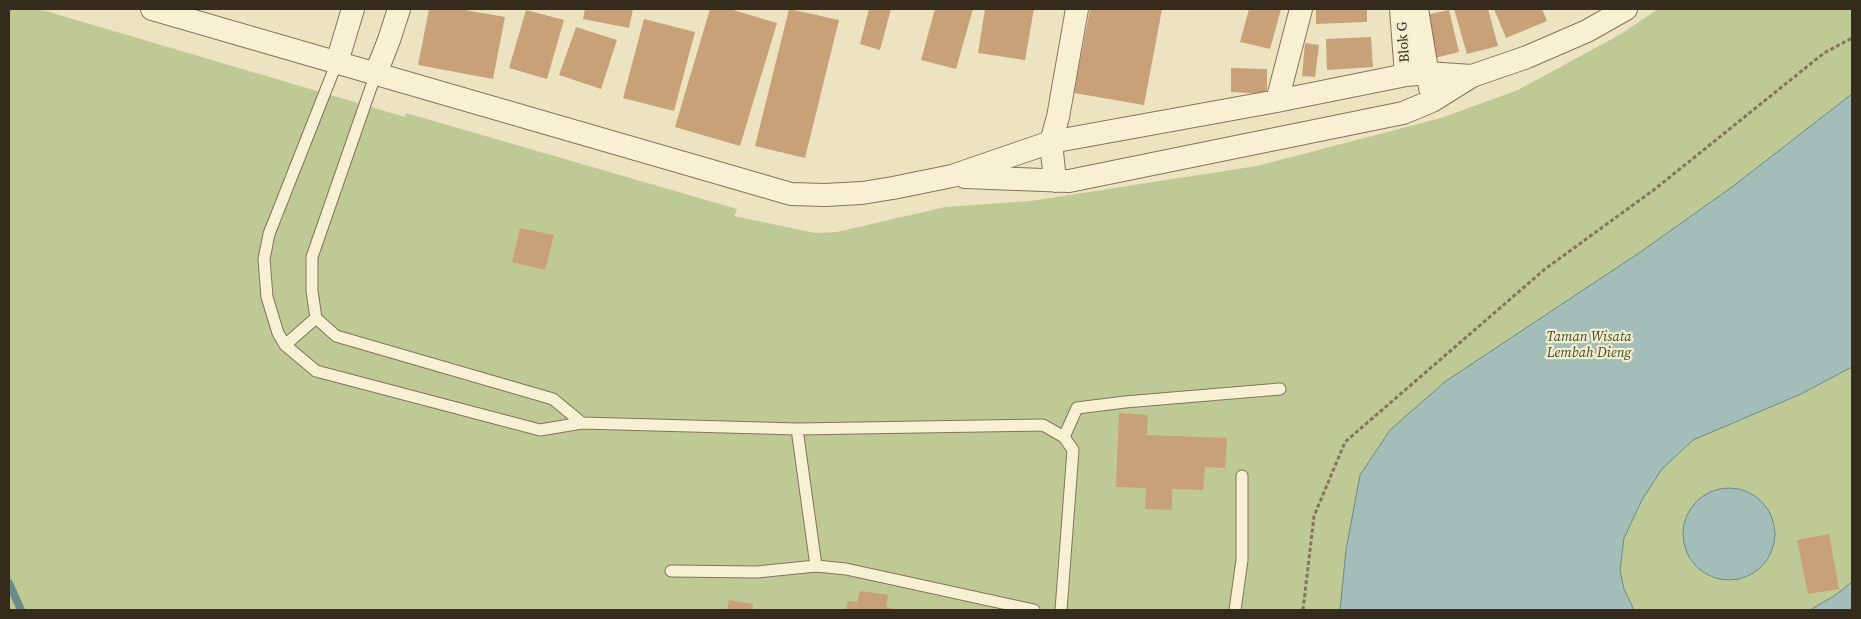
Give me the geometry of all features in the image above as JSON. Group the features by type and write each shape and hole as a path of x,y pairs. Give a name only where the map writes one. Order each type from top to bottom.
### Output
{"street":[{"path":"152,9 791,194 862,193 952,176 1052,142 1416,74 1472,76"},
{"path":"337,62 353,9"},
{"path":"376,73 399,9"},
{"path":"1055,181 1052,142 1077,9"},
{"path":"1277,101 1301,9"},
{"name":"Blok G","path":"1401,9 1416,74"},
{"name":"Blok G","path":"1416,74 1417,9"},
{"path":"952,176 1069,181 1403,113 1432,101 1472,76 1527,57 1587,31 1626,9"},
{"path":"1416,74 1432,101"}],"lane":[{"path":"337,62 269,234 264,259 267,297 278,333 285,345 316,371 540,430 582,423 797,429 1043,425 1064,436 1073,450 1061,610"},
{"path":"376,73 312,257 312,291 316,318 336,336 553,399 582,423"},
{"path":"285,345 316,318"},
{"path":"1064,436 1077,408 1125,402 1280,389"},
{"path":"797,429 816,566"},
{"path":"1235,610 1242,560 1242,476"},
{"path":"671,571 756,572 816,566 846,569 1034,610"}],"path":[{"path":"1303,610 1314,516 1345,442 1545,269 1655,189 1824,53 1852,38"}],"green space":[{"name":"Taman Wisata Lembah Dieng","path":"9,9 39,9 405,117 406,113 737,209 734,216 815,233 837,232 945,207 1030,201 1257,166 1441,118 1518,90 1621,34 1658,9 1852,9 1852,610 9,610"}],"water":[{"path":"1852,94 1852,367 1801,394 1693,440 1661,470 1642,500 1624,538 1620,570 1624,589 1634,610 1340,610 1346,550 1360,475 1390,430 1446,381 1639,253 1732,187"},
{"path":"1729,488 1746,492 1761,502 1771,517 1775,534 1771,551 1761,566 1746,576 1729,580 1712,576 1697,566 1687,551 1683,534 1687,517 1697,502 1712,492"},
{"path":"1852,582 1852,610 1810,610 1834,596"}],"building":[{"path":"429,9 459,9 505,17 493,79 418,65"},
{"path":"585,9 633,9 629,28 583,19"},
{"path":"710,9 730,9 777,23 740,146 675,127"},
{"path":"789,9 839,20 805,158 755,146"},
{"path":"869,9 891,9 880,50 860,44"},
{"path":"935,9 973,9 956,69 921,60"},
{"path":"985,9 1034,9 1025,60 978,53"},
{"path":"1090,9 1162,9 1144,105 1074,93"},
{"path":"1249,9 1281,9 1270,49 1240,42"},
{"path":"1316,9 1367,9 1367,22 1316,24"},
{"path":"1454,9 1488,9 1498,46 1467,54"},
{"path":"1494,9 1542,9 1547,21 1506,38"},
{"path":"526,10 564,20 547,79 509,68"},
{"path":"1449,10 1459,52 1435,58 1425,15"},
{"path":"644,19 695,32 674,111 623,98"},
{"path":"576,27 617,40 601,89 559,75"},
{"path":"1371,37 1373,67 1327,70 1326,39"},
{"path":"1305,43 1319,45 1315,77 1302,76"},
{"path":"1231,68 1267,69 1267,94 1231,92"},
{"path":"520,228 554,235 545,270 512,262"},
{"path":"1119,413 1148,415 1147,435 1227,438 1225,468 1205,467 1203,490 1172,489 1172,510 1145,509 1146,488 1116,487"},
{"path":"1829,534 1839,589 1808,594 1797,540"},
{"path":"860,591 888,595 886,607 898,610 846,610 848,601 857,602"},
{"path":"729,600 753,604 752,610 727,610"}],"waterway":[{"path":"9,583 21,610"}]}
